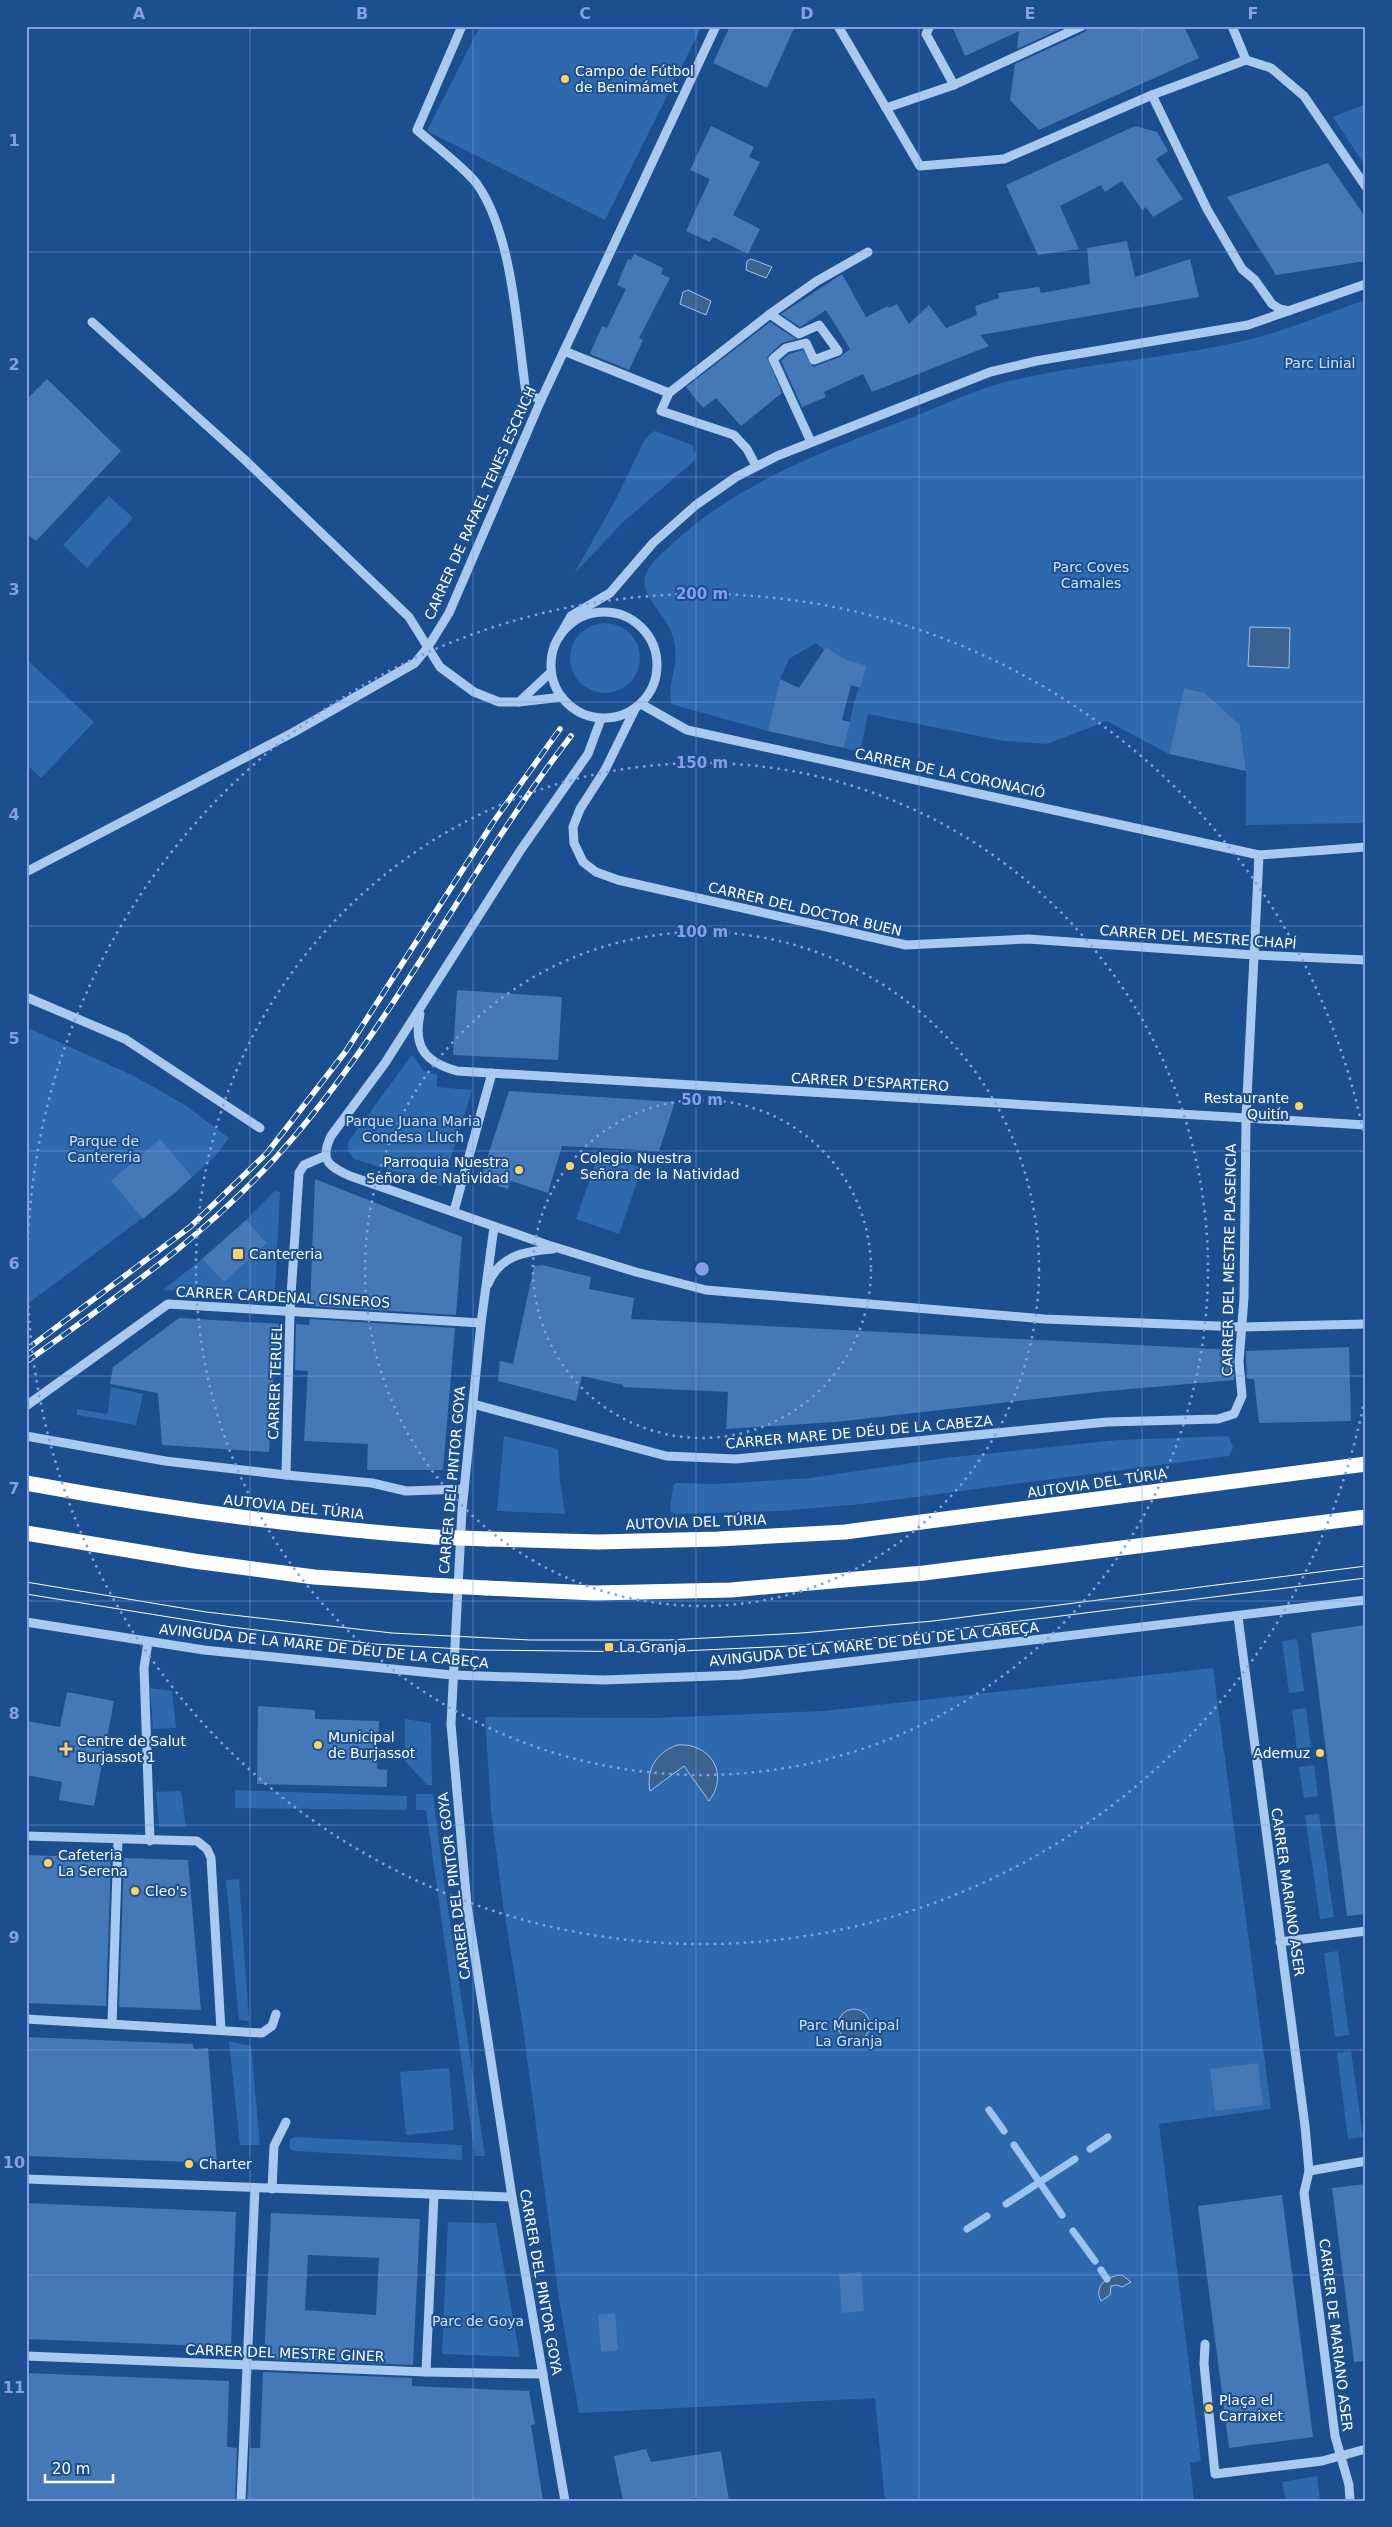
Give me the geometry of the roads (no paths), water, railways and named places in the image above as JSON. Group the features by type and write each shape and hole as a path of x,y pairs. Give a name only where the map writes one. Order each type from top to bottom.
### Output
{"highway":[{"name":"AUTOVIA DEL TÚRIA","path":"26,1483 204,1514 357,1531 488,1539 598,1542 718,1540 845,1532 1366,1464"},
{"path":"26,1533 194,1561 314,1577 594,1593 731,1590 924,1573 1366,1516"}],"street":[{"path":"462,26 418,130 476,183 493,213 509,268 526,393 541,400"},
{"name":"CARRER DE RAFAEL TENES ESCRICH","path":"92,322 245,460 409,617 428,647 449,612 541,400 716,26"},
{"path":"838,26 920,166 1004,159 1152,95 1246,60 1271,68 1304,96 1366,187"},
{"path":"886,108 954,85 1082,26"},
{"path":"1232,26 1246,60"},
{"path":"928,30 954,85"},
{"path":"1152,95 1207,209 1242,269 1256,280 1272,304 1280,310 1292,312"},
{"path":"756,466 747,449 734,435 660,411 669,392 770,314 817,281 868,252"},
{"path":"559,637 570,624 585,616 601,612 618,614 633,620 646,632 654,646 657,662 656,679 649,694 638,707 620,716 601,719 583,714 568,704 556,690 551,672 552,654 559,637 571,616 610,593 653,544 674,524 716,490 756,466 954,384 1011,366 1218,332 1292,312 1366,284"},
{"path":"770,314 799,334 819,325 838,351 814,360 806,343 786,348 773,359 811,442"},
{"path":"564,351 669,392"},
{"path":"26,872 294,732 415,663 428,647 440,667 474,692 498,702 519,702 562,697"},
{"path":"519,702 551,672"},
{"name":"CARRER DE LA CORONACIÓ","path":"638,707 687,730 1259,855 1366,847"},
{"name":"CARRER DEL DOCTOR BUEN","path":"638,707 606,770 580,809 574,827 574,843 583,862 596,872 618,880 906,946 1028,939"},
{"path":"601,719 588,754 520,851 385,1063 331,1136 326,1147 325,1156 328,1163 350,1176 559,1248 683,1285 731,1293 1044,1319 1242,1327 1366,1324"},
{"name":"CARRER DEL MESTRE PLASENCIA","path":"1242,1396 1239,1362 1242,1327 1246,1118 1259,855"},
{"name":"CARRER DEL MESTRE CHAPÍ","path":"1028,939 1254,955 1366,960"},
{"path":"26,998 125,1039 260,1128"},
{"name":"CARRER D'ESPARTERO","path":"421,1009 418,1037 422,1048 432,1061 457,1071 1366,1125"},
{"path":"454,1211 492,1073"},
{"name":"CARRER TERUEL","path":"286,1476 290,1311 299,1173 304,1165 325,1156"},
{"name":"CARRER DEL PINTOR GOYA","path":"494,1226 480,1323 464,1489 452,1674 451,1724 467,1905 512,2197 565,2501"},
{"name":"CARRER DEL PINTOR GOYA","path":"484,1292 496,1270 506,1260 531,1251 559,1248"},
{"name":"CARRER CARDENAL CISNEROS","path":"26,1406 168,1304 480,1323"},
{"name":"CARRER MARE DE DÉU DE LA CABEZA","path":"472,1404 666,1456 736,1459 1107,1422 1218,1419 1234,1414 1242,1396"},
{"path":"26,1436 165,1461 286,1476 372,1483 420,1492 464,1489"},
{"name":"AVINGUDA DE LA MARE DE DÉU DE LA CABEÇA","path":"26,1622 204,1650 452,1674 604,1680 740,1675 1238,1617 1366,1600"},
{"name":"CARRER MARIANO ASER","path":"1238,1617 1305,2126 1309,2171"},
{"path":"148,1642 144,1668 150,1841"},
{"path":"26,1836 197,1841 207,1848 211,1858 221,2030"},
{"path":"112,2024 118,1840"},
{"path":"1280,1942 1366,1931"},
{"path":"26,2019 262,2033 272,2026 276,2014"},
{"path":"272,2189 274,2146 286,2122"},
{"path":"1309,2171 1366,2160"},
{"name":"CARRER DE MARIANO ASER","path":"1309,2171 1304,2193 1335,2436 1349,2485 1350,2501"},
{"path":"26,2179 434,2196 512,2197"},
{"path":"241,2501 255,2188"},
{"path":"426,2372 434,2196"},
{"path":"1204,2344 1204,2364 1215,2474 1340,2458 1366,2449"},
{"name":"CARRER DEL MESTRE GINER","path":"26,2356 426,2372 543,2374"}],"waterway":[{"path":"989,2110 1004,2131"},
{"path":"1090,2149 1108,2137"},
{"path":"1014,2145 1062,2215"},
{"path":"1006,2204 1075,2159"},
{"path":"967,2229 987,2216"},
{"path":"1073,2231 1095,2261"},
{"path":"1101,2270 1107,2279"}],"tram line":[{"path":"26,1582 206,1612 392,1633 530,1640 668,1640 802,1633 933,1621 1366,1566"},
{"path":"26,1594 231,1627 374,1644 479,1650 660,1652 790,1646 924,1633 1366,1578"}],"railway":[{"path":"26,1350 190,1227 267,1153 346,1051 494,821 560,729"},
{"path":"26,1362 167,1258 233,1201 264,1171 293,1138 367,1041 500,836 571,736"}],"place":[{"name":"Campo de Fútbol de Benimámet","path":"565,79"},
{"name":"Restaurante Quitín","path":"1299,1106"},
{"name":"Colegio Nuestra Señora de la Natividad","path":"570,1166"},
{"name":"Parroquia Nuestra Señora de Natividad","path":"519,1170"},
{"name":"Cantereria","path":"238,1254"},
{"name":"La Granja","path":"609,1647"},
{"name":"Municipal de Burjassot","path":"318,1745"},
{"name":"Centre de Salut Burjassot 1","path":"66,1749"},
{"name":"Ademuz","path":"1320,1753"},
{"name":"Cafeteria La Serena","path":"48,1863"},
{"name":"Cleo's","path":"135,1891"},
{"name":"Charter","path":"189,2164"},
{"name":"Plaça el Carraixet","path":"1209,2408"}],"park label":[{"name":"Parc Linial","path":"1320,363"},
{"name":"Parc Coves Camales","path":"1091,576"},
{"name":"Parque Juana Maria Condesa Lluch","path":"413,1130"},
{"name":"Parque de Cantereria","path":"104,1150"},
{"name":"Parc Municipal La Granja","path":"849,2034"},
{"name":"Parc de Goya","path":"478,2321"}]}
